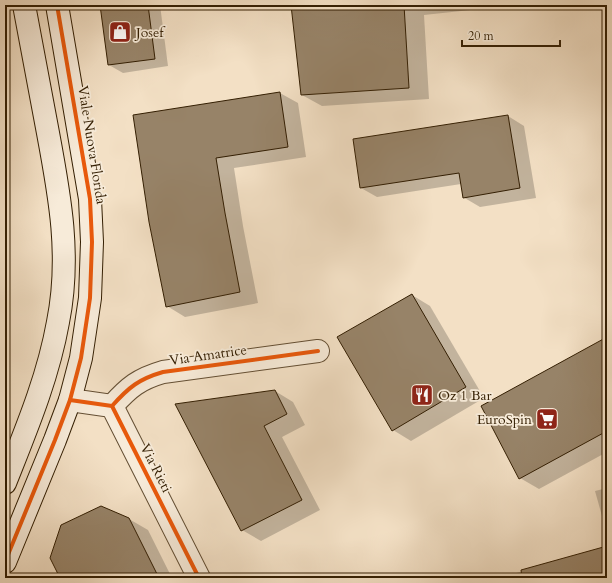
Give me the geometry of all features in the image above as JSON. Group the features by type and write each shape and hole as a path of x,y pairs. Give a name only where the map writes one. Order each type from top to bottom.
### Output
{"street":[{"path":"5,483 30,422 46,375 58,322 64,260 60,202 24,5"},
{"name":"Viale Nuova Florida","path":"5,562 56,440 70,400 81,358 88,317 92,280 92,220 86,169 57,5"},
{"name":"Via Amatrice","path":"112,406 124,393 142,378 163,372 318,351"},
{"path":"70,400 112,406"},
{"name":"Via Rieti","path":"112,406 199,578"}],"building":[{"path":"100,5 148,5 155,59 108,65"},
{"path":"291,5 404,5 409,88 301,95"},
{"path":"280,92 288,147 216,158 240,292 166,307 149,222 133,115"},
{"path":"508,115 520,188 463,198 459,173 360,188 353,139"},
{"path":"412,294 466,387 392,431 337,337"},
{"name":"EuroSpin","path":"607,337 607,431 519,479 481,406"},
{"path":"275,390 287,414 264,426 302,500 241,531 175,404"},
{"path":"101,506 129,518 159,578 60,578 50,558 61,525"},
{"path":"607,546 607,578 522,578 521,570"}],"cycle path":[{"path":"5,562 70,400 81,358 90,298 92,242 90,199 57,5"},
{"path":"112,406 135,384 163,372 318,351"},
{"path":"70,400 112,406 199,578"}],"place":[{"name":"Josef","path":"120,32"},
{"name":"Oz 1 Bar","path":"422,395"},
{"name":"EuroSpin","path":"547,419"}]}
